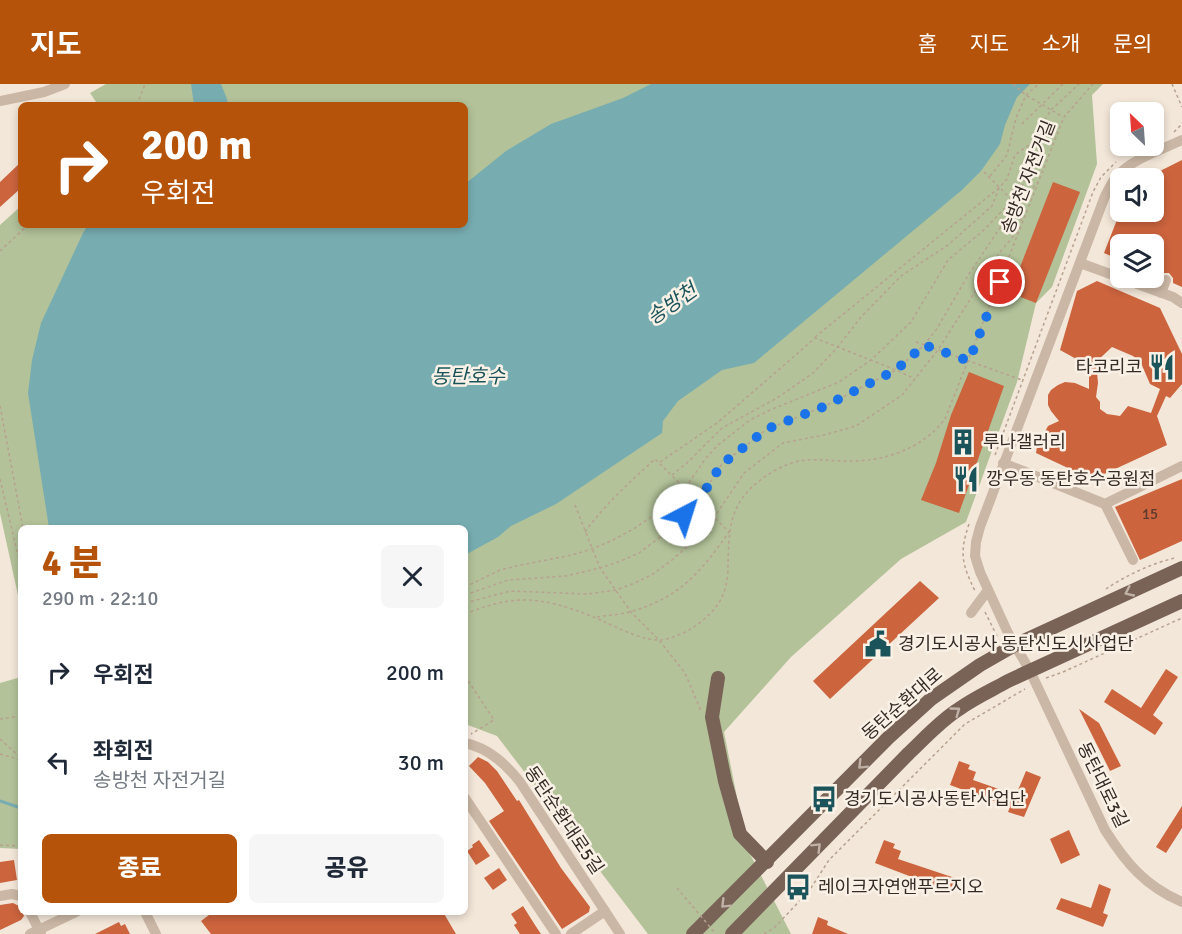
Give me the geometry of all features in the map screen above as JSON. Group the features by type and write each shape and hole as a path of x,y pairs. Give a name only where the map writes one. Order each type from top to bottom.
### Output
{"main road":[{"name":"동탄순환대로","path":"693,934 912,716 951,684 1016,645 1182,568"},
{"path":"732,934 938,725 958,709 1026,665 1182,601"},
{"path":"718,678 712,717 725,781 740,834 766,862"}],"street":[{"path":"0,101 44,92 65,84"},
{"name":"동탄대로3길","path":"1182,140 1132,164 1118,175 1105,196 1003,463 976,542 975,556 988,590 1105,830 1118,852 1149,884 1182,902"},
{"path":"1080,262 1181,301"},
{"path":"1161,292 1166,280"},
{"path":"1003,463 1105,504 1133,560"},
{"path":"1105,504 1179,467 1182,479"},
{"path":"971,613 988,590"},
{"name":"동탄순환대로5길","path":"468,739 472,745 490,753 507,766 520,782 620,934"},
{"path":"468,802 556,934"},
{"path":"0,896 18,895"},
{"path":"571,934 605,911"},
{"path":"31,915 36,933 70,915"},
{"path":"146,915 156,934"}],"path":[{"path":"139,102 145,84"},
{"path":"1013,84 1026,95 1064,117"},
{"path":"989,177 1007,155 1016,118 1026,95 1039,84"},
{"path":"1022,124 1063,84"},
{"path":"468,586 500,570 592,549 636,528 660,511 685,488 718,445 750,420 839,382 871,360 911,322 948,260 985,229 1019,193 1038,149 1039,129 1051,110 1079,84"},
{"name":"송방천 자전거길","path":"660,640 694,627 718,604 728,579 729,532 732,516 743,497 760,480 778,468 799,461 822,459 844,461 888,457 918,444 934,433 945,419 1064,117 1093,84"},
{"path":"1172,84 1182,107"},
{"path":"659,463 717,423 815,338 1000,187 1007,179 1015,155 1038,139"},
{"path":"468,602 510,591 587,594 616,590 635,584 672,560 698,537 744,473 783,443 856,426 902,395 938,350 1000,252 1022,225 1017,205 984,172"},
{"path":"468,594 508,580 566,576 600,568 639,553 670,529 698,502 721,465 767,429 823,407 896,370 924,345 936,330 969,274 1017,205 1040,180"},
{"path":"672,476 722,428 777,398 813,373 838,347 861,316 902,276 948,245 992,206 1000,187"},
{"path":"0,250 25,228"},
{"path":"815,338 915,379"},
{"path":"916,342 1023,380"},
{"path":"0,406 22,525"},
{"path":"585,532 596,516 655,459 729,532 697,574 676,592 632,612 595,617"},
{"path":"0,479 18,555"},
{"path":"575,505 600,568 632,612 660,640 686,673 702,714"},
{"path":"468,613 484,606 522,600 558,604 595,617 622,630 660,640"},
{"path":"1053,675 1182,618"},
{"path":"468,681 494,720 468,739"},
{"path":"764,934 774,928 808,891 829,860 965,724 1018,692"},
{"path":"0,719 18,716"},
{"path":"0,739 18,756"},
{"path":"0,754 18,758"},
{"path":"1,845 18,846"},
{"path":"677,888 716,934"}],"green space":[{"path":"106,84 1103,84 1092,95 1097,164 1052,287 1036,303 1017,382 966,522 901,559 791,657 724,732 747,848 791,934 648,934 497,736 468,725 468,525 18,525 18,595 0,513 0,225 18,209 18,228 468,228 468,102 96,102 90,93"},
{"path":"18,678 18,849 0,848 0,683"}],"water":[{"path":"191,84 221,84 228,102 194,102"},
{"name":"동탄호수","path":"651,84 1030,84 1017,97 1000,144 981,171 962,190 754,363 722,370 678,401 663,421 662,433 556,504 511,526 498,537 468,553 468,525 49,525 28,393 32,360 41,323 86,228 468,228 468,182 506,151 551,124 623,98"}],"building":[{"path":"1182,160 1182,287 1173,283 1173,278 1169,273 1164,273 1164,234 1111,234 1116,222 1164,222 1164,169"},
{"path":"18,165 18,191 0,207 0,182"},
{"path":"1053,182 1080,192 1036,303 1010,293"},
{"path":"1110,238 1110,256 1104,253"},
{"path":"1097,281 1160,308 1182,354 1182,384 1170,398 1166,396 1157,416 1167,445 1100,476 1085,476 1036,453 1048,426 1059,421 1048,405 1048,395 1051,390 1065,382 1075,383 1089,389 1089,366 1060,350 1077,291","holes":["1112,347 1133,356 1141,363 1150,384 1160,389 1151,413 1128,406 1120,416 1107,414 1100,409 1100,402 1096,397 1098,383 1096,362"]},
{"name":"루나갤러리","path":"969,372 1004,386 959,513 921,500"},
{"path":"1182,479 1182,541 1140,560 1115,507"},
{"path":"920,581 939,598 830,699 813,681"},
{"path":"1166,669 1178,677 1153,715 1163,723 1155,735 1104,702 1112,689 1141,708"},
{"path":"1079,709 1099,723 1121,766 1110,771"},
{"path":"478,757 488,762 497,771 517,801 519,800 561,868 590,907 589,912 562,929 489,821 504,811 485,783 469,766"},
{"path":"959,761 970,765 968,769 976,772 973,780 1016,795 1026,771 1041,777 1024,817 1008,812 1010,807 950,785"},
{"path":"1182,806 1182,828 1166,853 1156,847"},
{"path":"1069,830 1080,855 1061,864 1050,839"},
{"path":"479,840 490,856 476,865 468,853 473,847 472,845"},
{"path":"884,840 895,844 893,848 901,851 898,859 958,879 954,893 875,863"},
{"path":"14,860 17,880 0,883 0,862"},
{"path":"499,868 507,880 493,890 484,878"},
{"path":"1099,884 1111,889 1103,913 1108,915 1103,927 1056,909 1061,898 1091,908"},
{"path":"13,903 18,906 18,915 24,916 21,920 0,930 0,905"},
{"path":"523,906 541,934 520,934 514,925 517,923 511,914"},
{"path":"209,915 445,915 456,934 211,934 201,921"},
{"path":"818,917 828,921 827,925 848,934 812,934"},
{"path":"119,922 121,926 125,924 130,934 95,934"}],"waterway":[{"name":"송방천","path":"0,801 18,807"}],"place":[{"name":"타코리코","path":"1162,367"},
{"name":"루나갤러리","path":"963,442"},
{"name":"깡우동 동탄호수공원점","path":"966,479"},
{"name":"경기도시공사 동탄신도시사업단","path":"878,644"},
{"name":"경기도시공사동탄사업단","path":"824,799"},
{"name":"레이크자연앤푸르지오","path":"798,887"}],"route":[{"path":"684,515 698,502 721,465 767,429 823,407 896,370 924,345 969,361 1000,282"}]}
